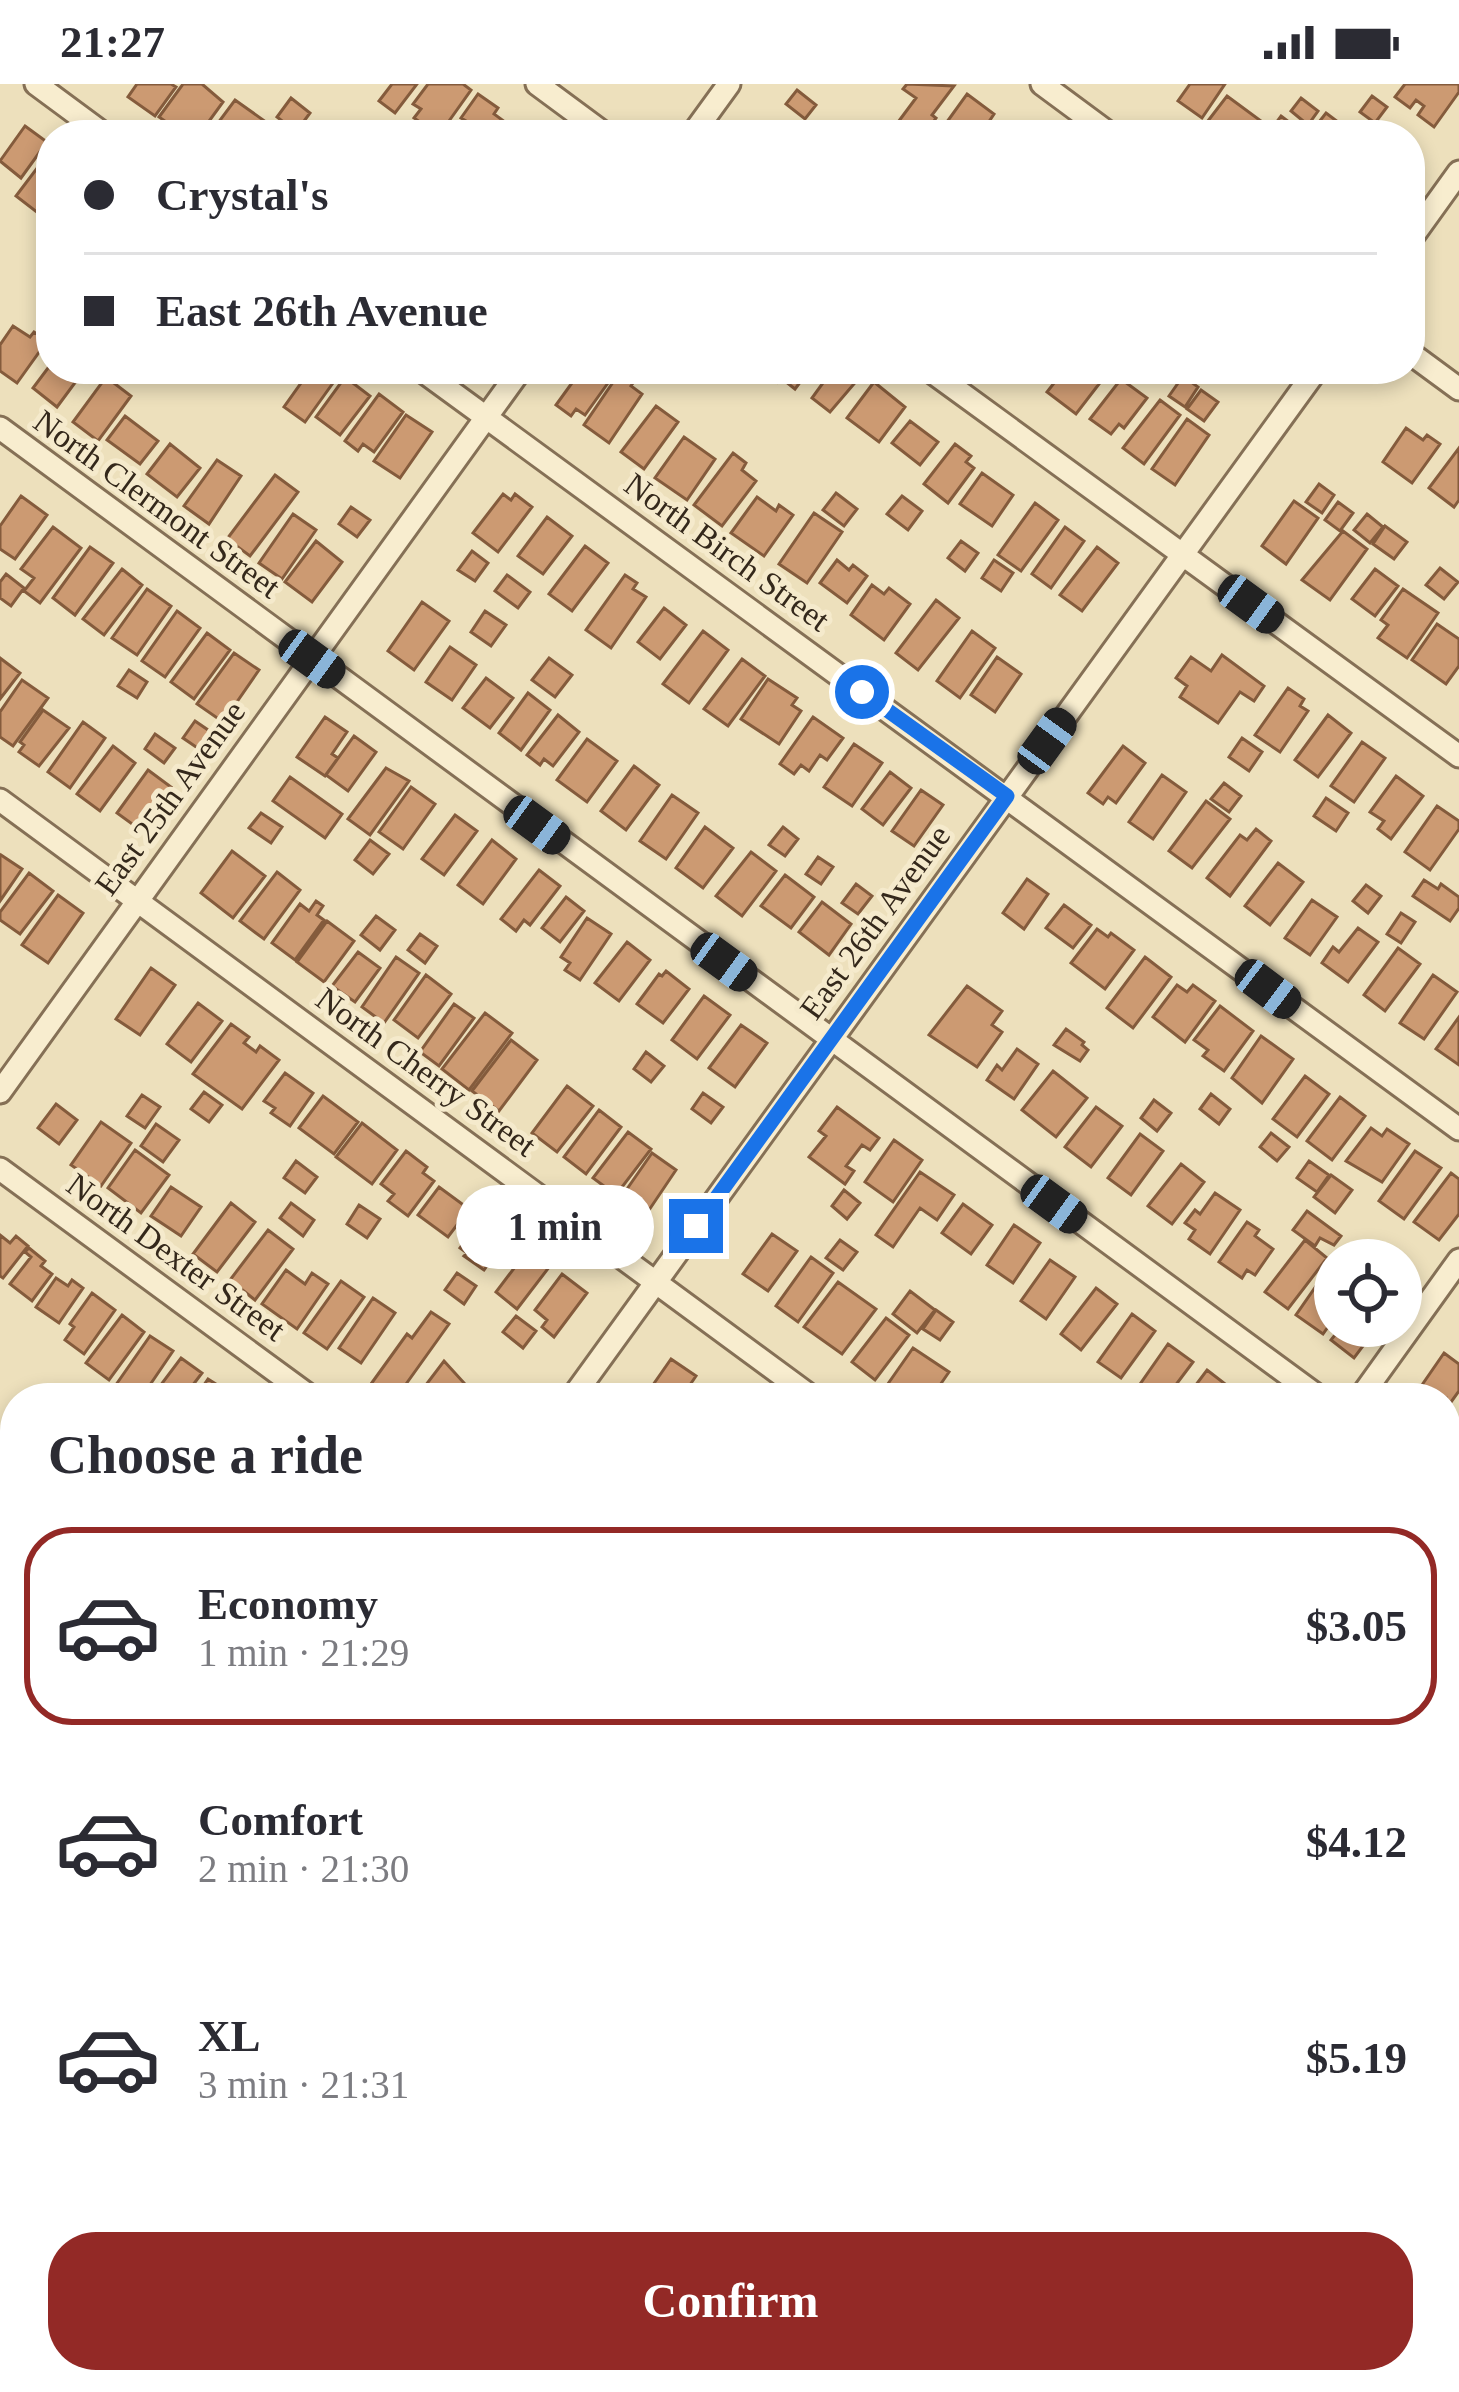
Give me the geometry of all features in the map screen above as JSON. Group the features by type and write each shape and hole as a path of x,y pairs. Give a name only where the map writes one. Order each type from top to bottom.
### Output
{"street":[{"path":"36,84 85,120"},
{"path":"537,84 586,120"},
{"path":"703,120 729,84"},
{"path":"1042,84 1091,120"},
{"path":"1425,219 1459,172"},
{"path":"1425,364 1459,389"},
{"name":"North Birch Street","path":"440,384 1459,1129"},
{"name":"East 25th Avenue","path":"0,1092 510,384"},
{"path":"949,384 1459,756"},
{"name":"East 26th Avenue","path":"583,1383 1306,384"},
{"name":"North Clermont Street","path":"0,428 1299,1383"},
{"name":"North Cherry Street","path":"0,800 793,1383"},
{"name":"North Dexter Street","path":"0,1169 292,1383"},
{"path":"1371,1383 1459,1260"}],"building":[{"path":"137,84 176,87 155,116 128,97"},
{"path":"183,84 202,84 223,102 210,120 159,117"},
{"path":"392,84 417,84 395,113 379,101"},
{"path":"428,84 463,84 471,90 450,120 417,120 421,109 413,104"},
{"path":"907,84 954,86 932,115 935,120 900,120 916,98 903,89"},
{"path":"1190,84 1225,84 1202,118 1178,101"},
{"path":"1405,84 1459,84 1459,92 1434,127 1418,115 1424,106 1416,100 1410,108 1395,97"},
{"path":"797,90 816,105 805,119 786,104"},
{"path":"478,94 498,108 494,114 502,120 464,120 461,118"},
{"path":"967,94 994,114 990,120 948,120"},
{"path":"1227,96 1260,120 1209,120"},
{"path":"1372,96 1387,107 1377,120 1360,112"},
{"path":"291,98 310,113 305,120 277,117"},
{"path":"1301,98 1318,111 1312,120 1302,120 1291,111"},
{"path":"235,100 263,120 220,120"},
{"path":"25,126 36,134 36,157 21,178 0,161"},
{"path":"36,170 36,211 16,196"},
{"path":"13,326 30,337 36,333 36,356 17,383 0,371 0,345"},
{"path":"36,384 74,384 57,407 33,388"},
{"path":"101,384 115,384 131,396 98,441 73,422"},
{"path":"300,384 332,384 305,422 284,407"},
{"path":"340,384 354,384 370,396 340,435 316,417"},
{"path":"571,384 607,384 585,415 576,409 571,416 556,405"},
{"path":"612,384 632,384 642,394 609,443 584,425"},
{"path":"822,384 854,384 830,412 812,398"},
{"path":"872,384 905,407 879,442 847,418"},
{"path":"1053,384 1099,384 1076,414 1047,392"},
{"path":"1117,384 1128,384 1147,398 1124,428 1119,424 1111,434 1090,419"},
{"path":"1177,384 1198,387 1185,407 1169,396"},
{"path":"1201,390 1218,402 1204,421 1187,409"},
{"path":"379,394 403,412 374,452 363,444 358,451 345,441"},
{"path":"1160,400 1180,415 1144,464 1123,448"},
{"path":"656,406 678,422 644,469 621,452"},
{"path":"406,415 432,432 400,478 374,461"},
{"path":"125,416 158,441 140,464 107,440"},
{"path":"1187,419 1209,435 1175,485 1152,469"},
{"path":"910,421 938,442 920,465 892,443"},
{"path":"1406,428 1423,440 1427,435 1440,444 1412,483 1383,462"},
{"path":"684,437 715,459 687,500 655,478"},
{"path":"170,444 200,468 177,497 147,474"},
{"path":"955,444 971,456 966,462 974,468 948,503 924,484"},
{"path":"1459,448 1459,500 1454,507 1429,488"},
{"path":"733,453 746,463 742,470 756,481 722,526 694,505"},
{"path":"217,460 241,476 209,524 184,506"},
{"path":"982,473 1013,495 992,526 960,504"},
{"path":"275,475 298,492 250,556 227,539"},
{"path":"1319,484 1334,495 1322,513 1306,502"},
{"path":"836,493 857,509 844,526 823,510"},
{"path":"503,494 511,500 515,494 532,507 498,552 473,533"},
{"path":"21,496 47,515 15,559 0,549 0,526"},
{"path":"902,496 922,511 908,530 887,514"},
{"path":"757,497 776,511 779,505 793,515 764,556 731,533"},
{"path":"1294,501 1318,518 1286,564 1262,546"},
{"path":"1338,502 1353,513 1340,531 1325,520"},
{"path":"1035,503 1058,520 1021,571 998,555"},
{"path":"351,507 370,520 357,537 339,524"},
{"path":"814,513 842,532 807,583 779,564"},
{"path":"293,514 316,530 282,579 259,563"},
{"path":"1367,514 1383,527 1370,543 1354,530"},
{"path":"547,517 572,536 543,574 518,556"},
{"path":"1385,526 1407,542 1394,559 1373,544"},
{"path":"53,527 81,548 40,603 24,591 34,578 21,569"},
{"path":"1065,527 1084,541 1051,588 1032,574"},
{"path":"1343,531 1367,549 1330,600 1302,580"},
{"path":"316,541 342,562 312,602 285,582"},
{"path":"961,541 978,553 965,571 948,558"},
{"path":"585,546 608,563 572,611 549,594"},
{"path":"90,547 113,563 75,615 53,598"},
{"path":"1097,547 1118,563 1082,611 1060,595"},
{"path":"472,551 488,563 475,581 458,570"},
{"path":"837,560 867,576 847,603 820,583"},
{"path":"994,560 1013,573 1001,591 982,578"},
{"path":"1440,568 1458,582 1444,599 1426,585"},
{"path":"122,569 142,585 104,635 83,619"},
{"path":"1375,569 1398,586 1375,616 1352,599"},
{"path":"6,574 24,588 11,606 0,598 0,582"},
{"path":"507,575 530,592 518,608 495,591"},
{"path":"625,575 637,583 633,589 646,597 611,648 586,630"},
{"path":"872,585 884,594 889,588 910,604 884,640 851,615"},
{"path":"147,589 171,606 137,655 112,638"},
{"path":"1403,589 1438,613 1407,658 1378,638 1388,625 1381,620"},
{"path":"936,600 959,618 918,670 896,653"},
{"path":"422,602 449,621 414,670 388,651"},
{"path":"664,608 686,625 660,659 638,642"},
{"path":"177,611 200,628 165,677 142,661"},
{"path":"485,611 506,625 491,646 471,632"},
{"path":"1437,624 1459,639 1459,666 1446,684 1412,660"},
{"path":"703,631 728,650 689,703 663,684"},
{"path":"972,631 995,648 960,698 937,681"},
{"path":"207,633 230,650 194,699 171,682"},
{"path":"450,647 476,665 452,700 426,682"},
{"path":"234,653 259,670 223,722 197,704"},
{"path":"1222,655 1264,686 1254,701 1240,692 1218,723 1180,697 1187,686 1176,678 1191,657 1211,671"},
{"path":"997,657 1021,674 995,712 971,695"},
{"path":"0,658 20,673 0,699"},
{"path":"549,658 572,675 555,697 532,680"},
{"path":"742,659 765,676 728,726 704,709"},
{"path":"129,670 147,682 137,698 118,686"},
{"path":"486,678 513,698 490,728 463,708"},
{"path":"768,679 797,698 792,705 801,711 779,744 741,719"},
{"path":"22,680 48,698 13,746 0,737 0,712"},
{"path":"1288,688 1304,699 1300,706 1308,711 1280,752 1255,735"},
{"path":"528,693 550,710 521,750 499,733"},
{"path":"43,710 69,728 39,766 19,752 24,745 20,742"},
{"path":"558,715 579,732 553,766 544,759 540,765 527,755"},
{"path":"1328,715 1351,733 1318,777 1295,760"},
{"path":"325,717 347,732 325,776 297,757"},
{"path":"813,717 843,738 827,760 820,755 809,771 801,765 794,774 780,764"},
{"path":"195,721 211,732 199,749 183,738"},
{"path":"83,722 105,738 70,788 48,772"},
{"path":"155,734 175,748 164,763 145,749"},
{"path":"354,736 376,752 348,791 326,775"},
{"path":"1242,738 1262,752 1249,771 1229,757"},
{"path":"587,739 617,761 587,802 557,780"},
{"path":"1362,742 1385,758 1354,802 1331,786"},
{"path":"854,744 882,763 852,806 824,787"},
{"path":"113,746 135,763 100,811 77,794"},
{"path":"1123,746 1145,763 1116,803 1108,797 1103,804 1088,793"},
{"path":"634,766 659,785 626,830 601,811"},
{"path":"386,768 409,781 370,835 348,819"},
{"path":"148,770 171,787 139,829 117,813"},
{"path":"890,772 911,788 883,825 862,809"},
{"path":"1162,775 1186,792 1153,839 1129,822"},
{"path":"1396,776 1423,796 1391,839 1378,829 1384,821 1370,812"},
{"path":"290,777 342,814 325,838 273,801"},
{"path":"1224,783 1241,796 1229,812 1211,799"},
{"path":"411,787 435,804 403,849 379,832"},
{"path":"921,790 943,805 914,846 892,831"},
{"path":"672,795 698,813 666,859 640,841"},
{"path":"1326,798 1348,813 1336,831 1314,816"},
{"path":"1206,801 1230,819 1192,868 1169,851"},
{"path":"1437,806 1459,821 1459,829 1430,870 1405,852"},
{"path":"261,813 282,827 271,843 249,828"},
{"path":"455,815 477,831 444,875 422,859"},
{"path":"705,827 733,848 703,888 676,868"},
{"path":"783,827 798,839 785,856 769,845"},
{"path":"1256,829 1271,841 1230,896 1207,878 1240,835 1247,840"},
{"path":"370,840 389,854 373,874 355,860"},
{"path":"492,840 516,859 483,904 458,885"},
{"path":"232,851 265,876 233,918 201,893"},
{"path":"751,852 776,871 742,916 716,896"},
{"path":"0,857 22,869 0,901"},
{"path":"818,857 833,867 821,884 806,874"},
{"path":"1278,863 1303,882 1270,925 1245,906"},
{"path":"539,870 560,886 530,925 524,920 516,931 501,919"},
{"path":"277,872 300,890 264,939 240,921"},
{"path":"29,873 53,891 20,934 0,920 0,912"},
{"path":"785,875 814,897 791,928 761,906"},
{"path":"1027,879 1048,894 1024,929 1003,913"},
{"path":"1424,880 1438,889 1441,884 1459,897 1459,908 1450,921 1413,896"},
{"path":"856,884 872,896 858,914 842,903"},
{"path":"1366,885 1381,896 1368,913 1353,901"},
{"path":"58,895 83,913 48,963 22,945"},
{"path":"566,897 584,911 560,942 542,928"},
{"path":"1312,900 1337,917 1310,955 1285,938"},
{"path":"316,901 323,906 317,915 324,920 295,960 272,943 300,904 309,911"},
{"path":"822,902 851,924 829,955 799,932"},
{"path":"1064,905 1091,925 1073,948 1046,928"},
{"path":"1401,913 1415,922 1401,943 1387,934"},
{"path":"376,916 395,930 380,950 361,935"},
{"path":"587,918 611,934 580,980 565,970 570,963 561,957"},
{"path":"327,921 354,941 324,982 297,962"},
{"path":"1358,928 1378,942 1348,982 1322,963 1333,947 1339,952"},
{"path":"1097,929 1134,950 1105,989 1071,963"},
{"path":"420,934 437,946 425,963 408,950"},
{"path":"627,942 650,960 619,1001 595,983"},
{"path":"1398,948 1420,964 1385,1011 1364,995"},
{"path":"358,952 380,968 355,1002 332,986"},
{"path":"396,957 419,973 384,1023 362,1007"},
{"path":"1145,957 1171,977 1133,1028 1107,1008"},
{"path":"151,968 175,985 140,1035 116,1019"},
{"path":"666,971 689,989 663,1023 637,1004"},
{"path":"426,975 451,994 418,1038 394,1020"},
{"path":"1433,975 1457,992 1424,1039 1400,1023"},
{"path":"1177,985 1187,992 1193,985 1215,1001 1185,1042 1153,1017"},
{"path":"967,986 1002,1011 992,1025 1002,1032 977,1067 929,1035"},
{"path":"704,996 730,1015 697,1059 672,1040"},
{"path":"198,1003 222,1021 191,1062 167,1044"},
{"path":"454,1004 474,1018 439,1066 420,1052"},
{"path":"1220,1006 1253,1031 1224,1071 1203,1056 1208,1050 1194,1040"},
{"path":"485,1013 512,1033 469,1090 442,1069"},
{"path":"1459,1017 1459,1065 1436,1049"},
{"path":"231,1024 249,1037 244,1043 256,1052 260,1046 279,1060 242,1109 193,1074"},
{"path":"741,1025 767,1043 735,1087 709,1068"},
{"path":"1066,1029 1088,1050 1080,1061 1054,1045"},
{"path":"1261,1036 1293,1059 1262,1103 1232,1078"},
{"path":"511,1040 537,1060 499,1111 472,1091"},
{"path":"1017,1049 1038,1064 1014,1099 987,1080 997,1065 1002,1070"},
{"path":"646,1052 664,1066 651,1082 634,1069"},
{"path":"1053,1071 1087,1098 1056,1137 1022,1110"},
{"path":"285,1073 313,1093 290,1126 271,1113 275,1108 264,1101"},
{"path":"1305,1076 1329,1094 1297,1137 1273,1119"},
{"path":"567,1086 593,1106 557,1152 532,1133"},
{"path":"204,1092 222,1105 209,1122 191,1109"},
{"path":"703,1093 723,1107 711,1123 692,1109"},
{"path":"1211,1094 1230,1109 1219,1124 1200,1109"},
{"path":"142,1095 160,1107 145,1128 127,1116"},
{"path":"323,1096 358,1122 334,1154 299,1128"},
{"path":"1340,1097 1365,1116 1332,1160 1307,1141"},
{"path":"1154,1100 1171,1113 1157,1131 1141,1118"},
{"path":"56,1104 77,1120 59,1144 38,1128"},
{"path":"837,1107 879,1138 870,1150 862,1145 846,1166 854,1171 845,1184 809,1157 826,1136 819,1131"},
{"path":"1096,1107 1122,1126 1091,1167 1065,1147"},
{"path":"599,1110 621,1127 586,1174 564,1157"},
{"path":"101,1122 131,1143 101,1186 71,1165"},
{"path":"362,1123 397,1150 372,1184 336,1157"},
{"path":"156,1124 179,1140 163,1162 141,1146"},
{"path":"1371,1128 1382,1136 1387,1129 1409,1144 1382,1182 1346,1161"},
{"path":"628,1132 651,1149 616,1195 593,1178"},
{"path":"1271,1133 1289,1147 1277,1161 1260,1147"},
{"path":"1140,1134 1163,1151 1131,1195 1108,1178"},
{"path":"894,1140 922,1160 893,1202 865,1182"},
{"path":"135,1150 169,1175 141,1213 108,1188"},
{"path":"406,1151 427,1167 423,1173 434,1181 408,1216 388,1201 394,1194 381,1184"},
{"path":"1415,1151 1441,1168 1404,1219 1379,1201"},
{"path":"652,1153 676,1170 645,1216 620,1199"},
{"path":"296,1161 317,1177 305,1193 284,1178"},
{"path":"1309,1161 1329,1175 1317,1192 1297,1178"},
{"path":"1181,1164 1204,1182 1172,1224 1148,1206"},
{"path":"920,1172 954,1195 937,1220 920,1208 893,1247 876,1235"},
{"path":"1451,1173 1459,1179 1459,1214 1439,1240 1414,1222"},
{"path":"1331,1175 1352,1190 1335,1213 1314,1197"},
{"path":"171,1187 201,1207 181,1236 151,1216"},
{"path":"439,1187 469,1209 448,1237 418,1215"},
{"path":"844,1190 860,1203 847,1219 832,1206"},
{"path":"1215,1193 1240,1210 1210,1254 1189,1239 1195,1230 1185,1223 1195,1210 1200,1214"},
{"path":"231,1203 255,1222 217,1272 193,1254"},
{"path":"291,1203 314,1220 303,1236 280,1218"},
{"path":"963,1204 992,1225 971,1254 942,1233"},
{"path":"359,1205 380,1219 367,1238 347,1224"},
{"path":"1307,1211 1341,1236 1314,1239 1314,1245 1293,1230"},
{"path":"481,1219 507,1237 484,1270 460,1248"},
{"path":"1247,1222 1259,1230 1255,1236 1273,1249 1255,1275 1247,1270 1242,1278 1219,1262"},
{"path":"1014,1225 1040,1243 1013,1283 987,1265"},
{"path":"268,1230 293,1249 255,1300 230,1280"},
{"path":"772,1234 797,1251 768,1291 743,1274"},
{"path":"0,1235 10,1243 16,1236 28,1246 3,1278 0,1276"},
{"path":"840,1240 857,1252 843,1270 826,1258"},
{"path":"1305,1240 1314,1247 1314,1275 1288,1309 1265,1292"},
{"path":"531,1246 553,1262 517,1309 496,1292"},
{"path":"29,1248 52,1274 32,1301 10,1284 31,1257 25,1252"},
{"path":"811,1257 833,1273 798,1322 776,1306"},
{"path":"1050,1260 1075,1277 1046,1319 1021,1301"},
{"path":"286,1270 305,1284 312,1273 328,1284 297,1329 262,1304"},
{"path":"457,1273 476,1286 464,1304 445,1290"},
{"path":"562,1274 587,1293 554,1337 542,1327 547,1320 535,1310"},
{"path":"56,1278 68,1286 72,1280 83,1288 59,1323 36,1307"},
{"path":"341,1281 364,1297 327,1349 304,1333"},
{"path":"838,1282 876,1309 842,1354 804,1327"},
{"path":"1096,1288 1117,1304 1081,1350 1061,1334"},
{"path":"1314,1289 1314,1328 1296,1315"},
{"path":"910,1291 935,1310 917,1333 893,1314"},
{"path":"92,1293 115,1310 84,1354 65,1340 74,1327 70,1324"},
{"path":"373,1298 395,1313 361,1363 339,1348"},
{"path":"936,1310 953,1322 940,1340 923,1329"},
{"path":"431,1312 449,1324 407,1383 372,1383 407,1334 412,1338"},
{"path":"1132,1314 1155,1331 1121,1378 1098,1362"},
{"path":"122,1315 144,1332 109,1380 86,1363"},
{"path":"516,1316 536,1331 523,1348 503,1332"},
{"path":"886,1318 909,1335 875,1380 852,1362"},
{"path":"150,1336 173,1351 151,1383 117,1383"},
{"path":"1168,1344 1193,1362 1177,1383 1141,1383"},
{"path":"1340,1347 1362,1347 1354,1358"},
{"path":"913,1348 949,1372 941,1383 888,1383"},
{"path":"1444,1353 1459,1364 1459,1383 1423,1383"},
{"path":"181,1358 202,1373 194,1383 162,1383"},
{"path":"671,1359 696,1376 691,1383 654,1383"},
{"path":"444,1361 464,1383 427,1383"},
{"path":"1207,1370 1224,1383 1197,1383"}],"route":[{"path":"696,1226 1007,796 862,692"}]}
